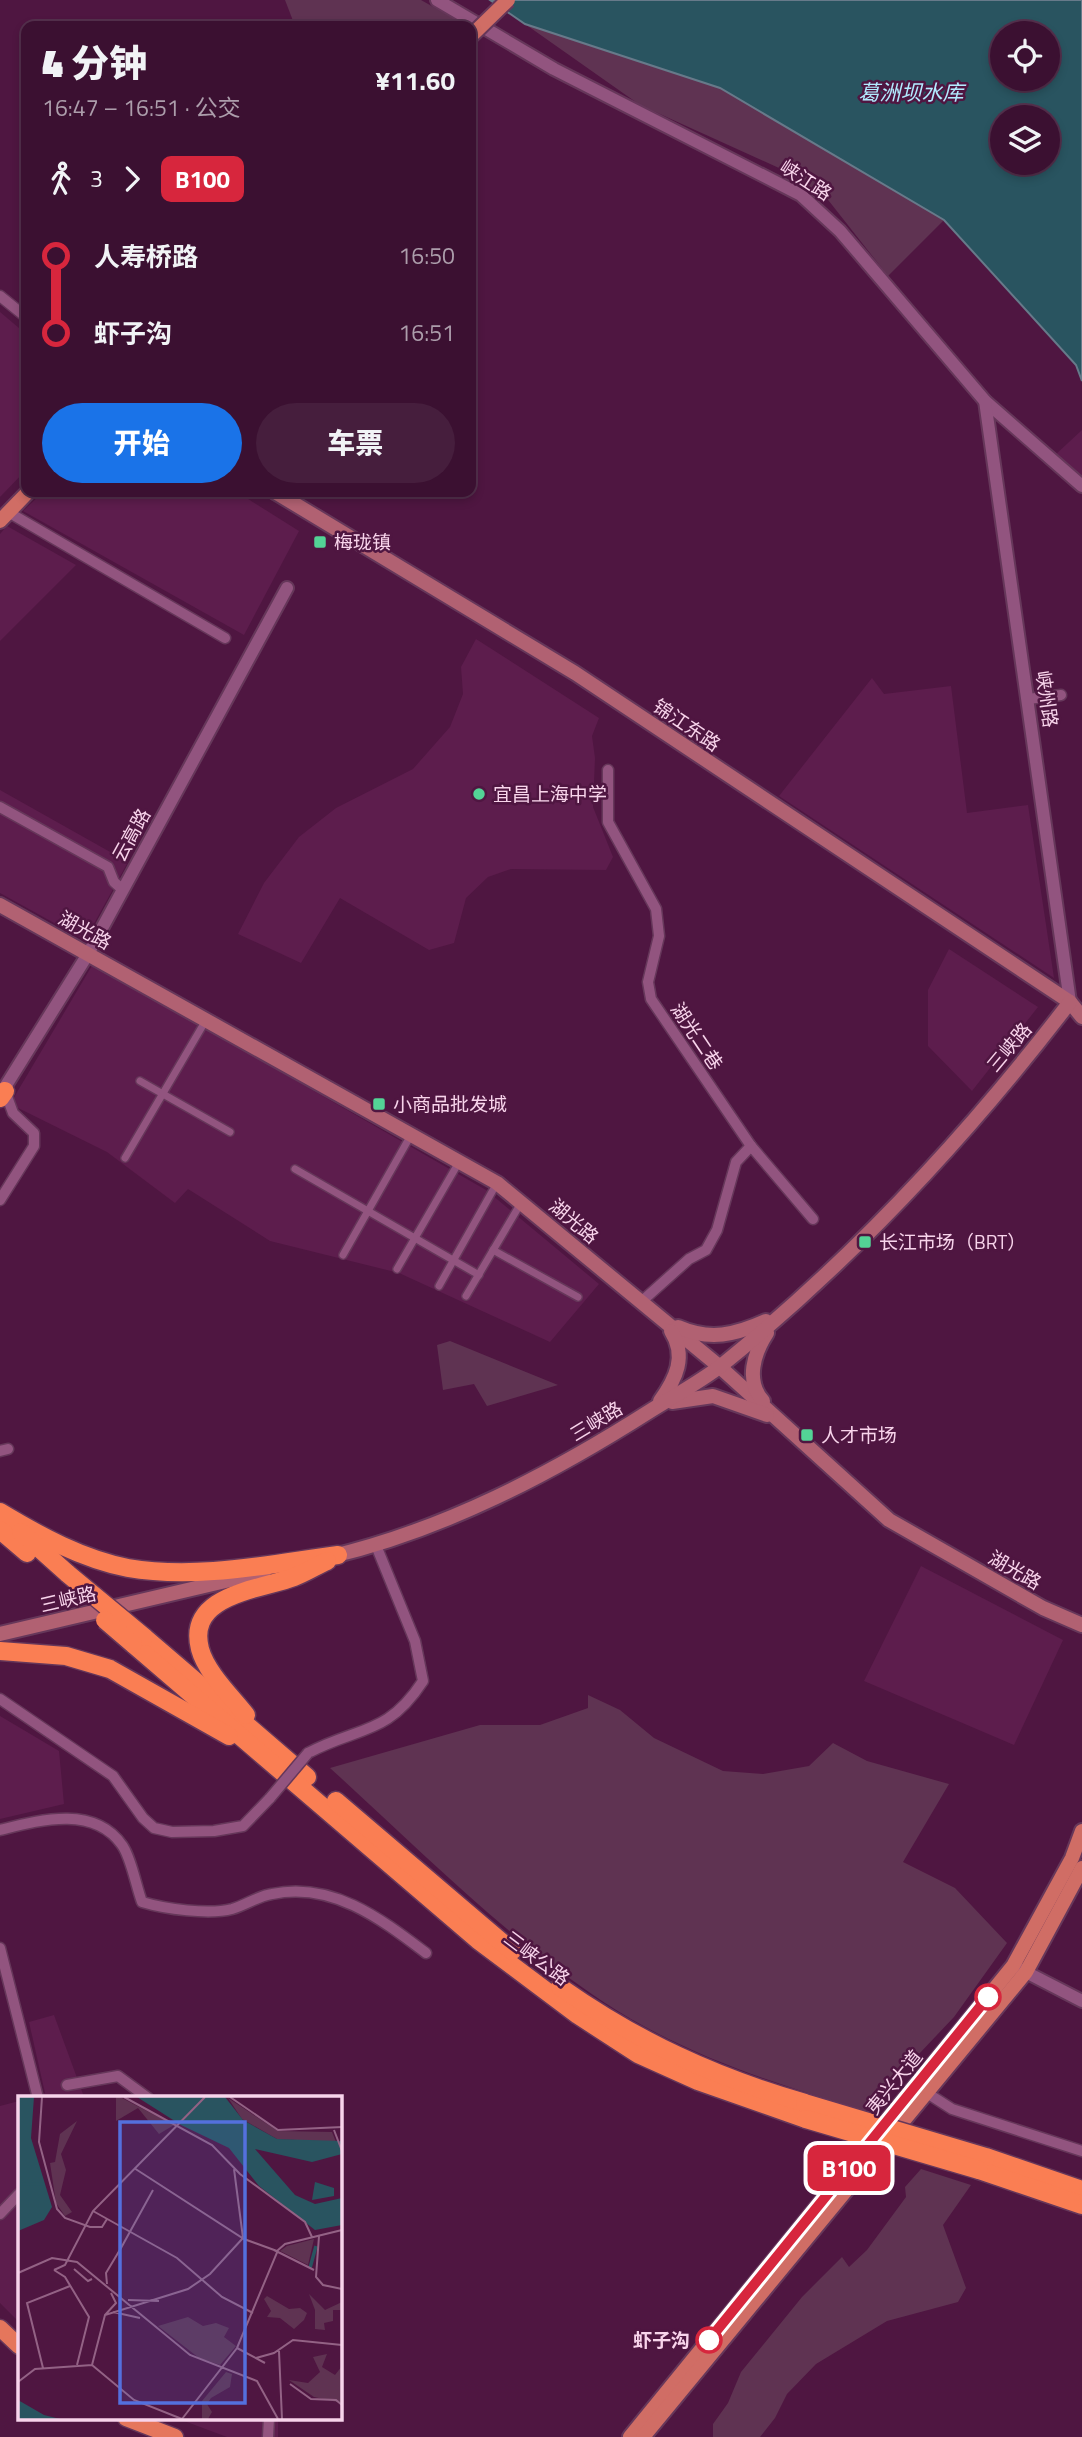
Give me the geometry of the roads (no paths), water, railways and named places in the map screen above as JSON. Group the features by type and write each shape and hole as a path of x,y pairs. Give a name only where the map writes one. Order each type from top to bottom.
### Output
{"highway":[{"path":"0,1513 36,1533 89,1556 144,1570 226,1570 338,1555"},
{"path":"0,1513 64,1577"},
{"path":"0,1530 64,1577"},
{"path":"261,1746 206,1662 198,1636 202,1620 217,1602 295,1577 338,1555"},
{"name":"三峡公路","path":"64,1577 261,1746 500,1941 605,2019 696,2067 805,2111 983,2164 1082,2190"},
{"path":"0,1651 66,1656 110,1669 261,1746"},
{"name":"三峡公路","path":"983,2164 1082,2205"},
{"path":"0,2328 18,2345"},
{"path":"133,2420 175,2437"}],"main road":[{"path":"476,31 508,0"},
{"path":"4,517 23,497"},
{"name":"锦江东路","path":"283,497 581,678 1076,1002"},
{"name":"湖光路","path":"0,905 497,1183 720,1367 889,1520 1043,1608 1082,1626"},
{"path":"1076,1002 1082,1017"},
{"name":"三峡路","path":"0,1634 338,1555 459,1516 591,1448 720,1367 780,1315 898,1203 1076,1002"},
{"path":"664,1321 696,1334 721,1337 745,1331 780,1315"},
{"path":"778,1420 758,1396 752,1371 758,1346 780,1315"},
{"path":"654,1408 671,1385 680,1363 678,1342 664,1321"},
{"path":"654,1408 687,1398 713,1396 739,1403 778,1420"},
{"name":"夷兴大道","path":"630,2437 1020,1969 1082,1831"},
{"name":"夷兴大道","path":"643,2437 927,2093 1020,1969 1082,1868"}],"street":[{"name":"峡江路","path":"437,0 473,21"},
{"name":"峡江路","path":"476,23 554,69 801,195 840,231 985,401 1082,486"},
{"path":"0,297 21,313"},
{"name":"峡州路","path":"985,401 1027,699 1076,1002"},
{"path":"4,517 225,638"},
{"name":"云高路","path":"2,1095 88,954 287,588"},
{"path":"1027,699 1061,695"},
{"name":"湖光二巷","path":"608,770 608,822 656,909 659,936 648,982 650,999 751,1146 813,1219"},
{"path":"0,807 108,867 114,882 123,890"},
{"path":"125,1158 206,1020"},
{"path":"140,1081 230,1132"},
{"path":"0,1200 34,1146 34,1133 13,1113 2,1095"},
{"path":"343,1255 411,1135"},
{"path":"641,1301 689,1259 706,1251 717,1230 736,1162 751,1146"},
{"path":"397,1269 459,1162"},
{"path":"295,1169 479,1275"},
{"path":"439,1286 497,1183"},
{"path":"466,1296 521,1203"},
{"path":"493,1250 578,1297"},
{"path":"0,1699 113,1776 135,1808 154,1828 172,1832 214,1831 243,1826 307,1753 382,1724 406,1707 423,1681 423,1667 415,1640 375,1543"},
{"path":"0,1830 43,1820 82,1820 106,1827 124,1847 142,1902 164,1908 230,1910 272,1893 316,1893 342,1898 387,1924 426,1953"},
{"path":"0,1948 37,2096"},
{"path":"1020,1969 1082,2001"},
{"path":"67,2085 118,2076 145,2096"},
{"path":"927,2093 952,2109 1082,2151"},
{"path":"0,2214 18,2195"}],"water":[{"name":"葛洲坝水库","path":"490,0 1082,0 1082,381 1076,365 944,220 720,88 525,24"}],"place":[{"name":"梅珑镇","path":"320,542"},
{"name":"宜昌上海中学","path":"479,794"},
{"name":"小商品批发城","path":"379,1104"},
{"name":"长江市场（BRT）","path":"865,1242"},
{"name":"人才市场","path":"807,1435"},
{"name":"虾子沟","path":"709,2340"}]}
